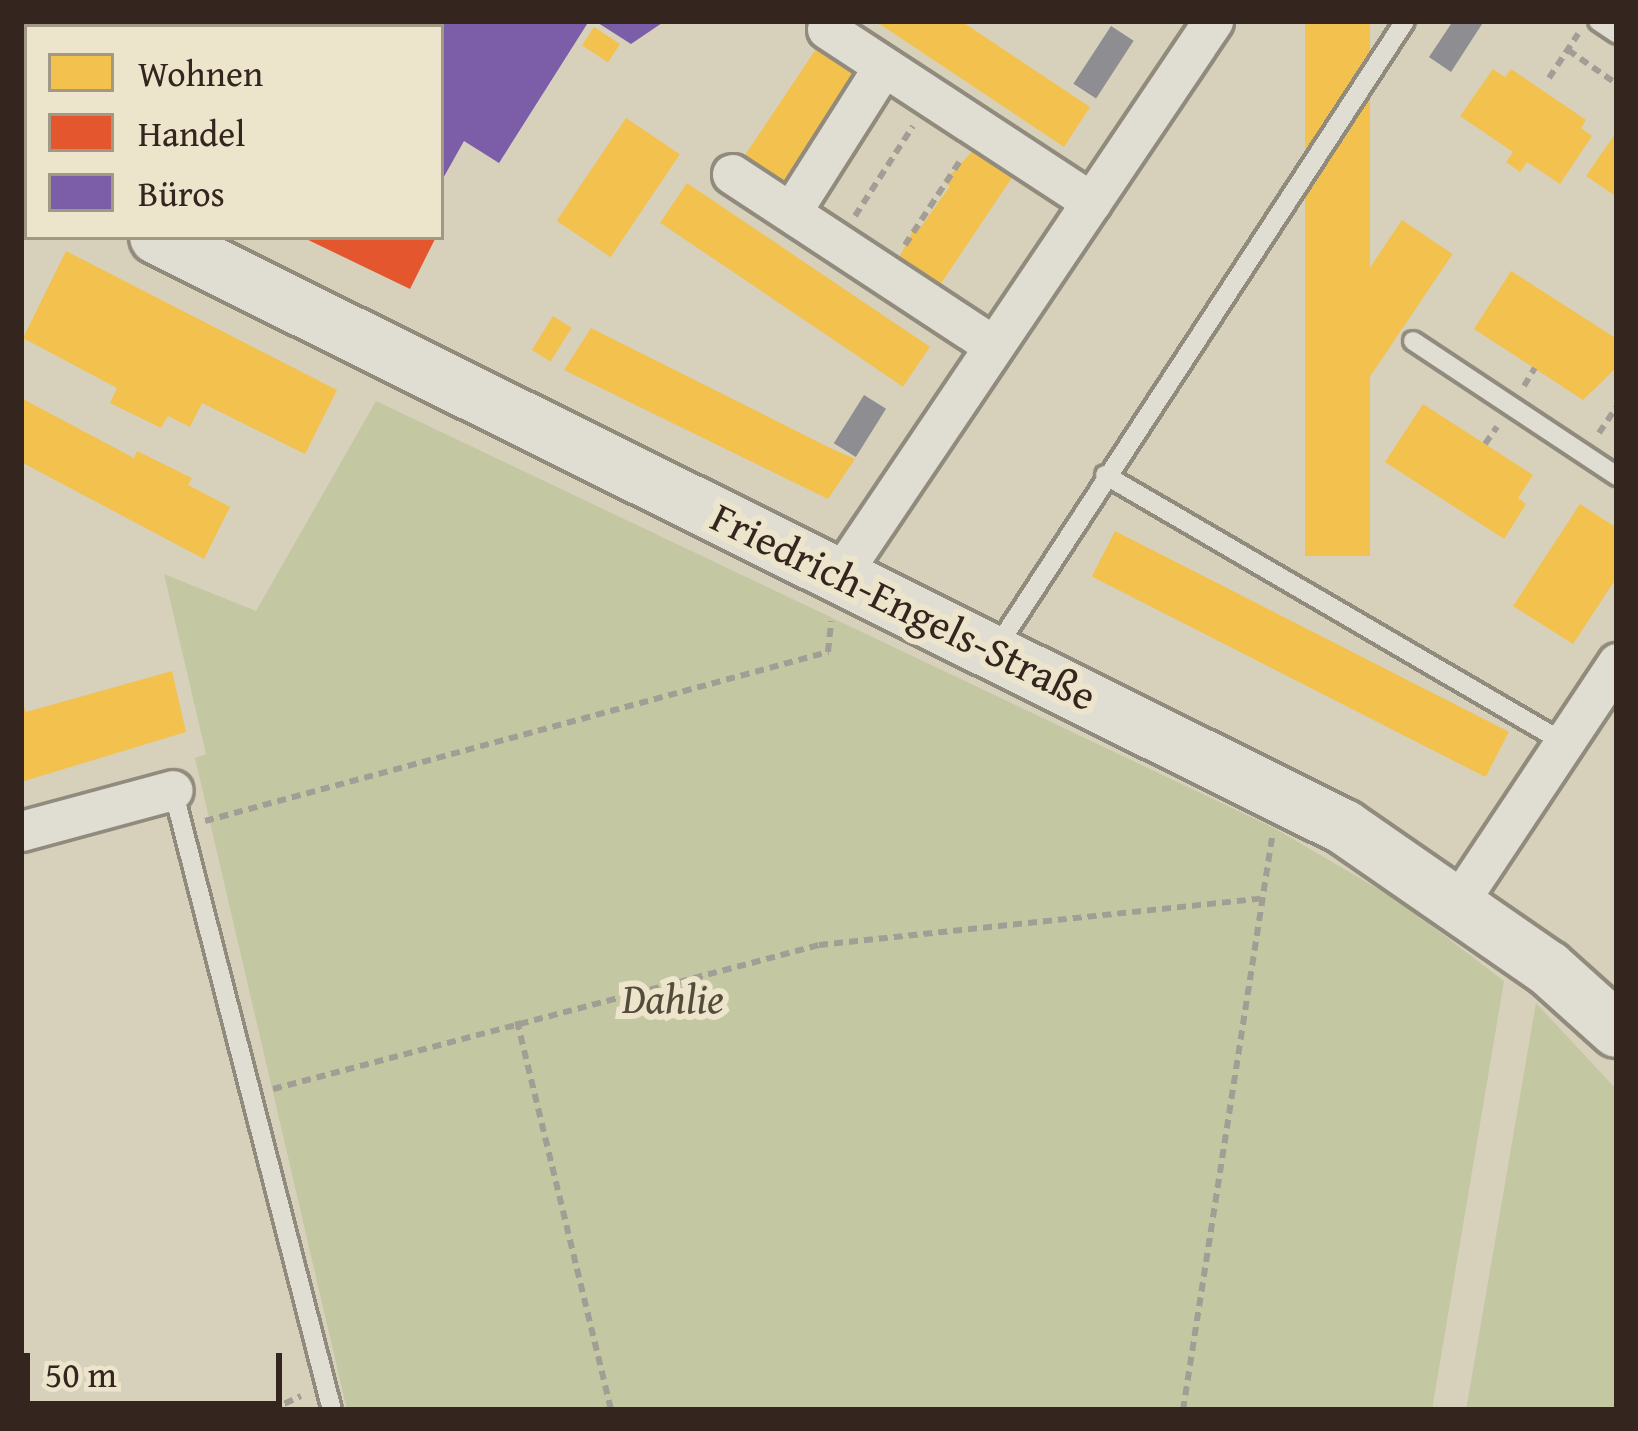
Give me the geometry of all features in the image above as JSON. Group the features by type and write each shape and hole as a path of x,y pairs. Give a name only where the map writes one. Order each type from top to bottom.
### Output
{"street":[{"path":"836,593 994,346 1213,21"},
{"path":"827,29 1091,202"},
{"path":"791,212 883,67"},
{"path":"732,174 994,346"},
{"name":"Friedrich-Engels-Straße","path":"163,240 836,593 995,650 1287,796 1459,902 1617,1030"},
{"path":"1459,902 1617,664"},
{"path":"21,831 178,809"}],"lane":[{"path":"995,650 1105,475 1406,21"},
{"path":"1598,21 1617,34"},
{"path":"1413,341 1617,476"},
{"path":"1105,475 1565,743"},
{"path":"178,809 332,1410"}],"path":[{"path":"1549,79 1587,21"},
{"path":"1568,50 1617,83"},
{"path":"837,243 931,98"},
{"path":"885,274 980,130"},
{"path":"178,809 828,652 836,593"},
{"path":"1183,1410 1263,898 1287,796"},
{"path":"252,1094 819,945 1263,898"},
{"path":"517,1021 611,1410"}],"green space":[{"name":"Dahlie","path":"376,401 1274,828 1399,901 1504,981 1432,1410 347,1410 195,758 206,754 164,574 256,611"},
{"path":"1536,1003 1617,1090 1617,1410 1466,1410"}],"building: Wohnen":[{"path":"21,21 66,21 24,24 21,89"},
{"path":"216,21 288,21 250,24 214,24"},
{"path":"875,21 961,21 1090,107 1064,147"},
{"path":"1305,21 1370,21 1370,556 1305,556"},
{"path":"594,27 620,44 608,62 582,45"},
{"path":"820,43 859,70 802,166 796,162 780,187 741,161"},
{"path":"1493,69 1505,77 1511,69 1586,120 1581,128 1592,136 1560,184 1527,162 1520,172 1506,162 1513,152 1460,116"},
{"path":"626,118 680,154 611,257 557,221"},
{"path":"1617,131 1617,197 1586,176"},
{"path":"976,147 1015,173 936,291 896,264 916,224 921,227 950,186 944,182"},
{"path":"687,183 930,347 903,387 660,223"},
{"path":"1402,220 1453,254 1368,379 1318,345"},
{"path":"66,251 337,390 305,454 202,403 190,427 168,416 161,428 110,403 117,388 23,338"},
{"path":"1511,271 1617,339 1617,367 1583,400 1474,329"},
{"path":"553,316 572,328 550,362 532,350"},
{"path":"591,328 855,459 828,499 564,370"},
{"path":"21,398 134,458 137,451 192,478 188,485 230,507 204,559 21,462"},
{"path":"1423,404 1533,475 1518,498 1526,504 1504,539 1385,462"},
{"path":"1580,504 1617,528 1617,577 1573,644 1513,606"},
{"path":"1115,531 1509,732 1486,777 1092,576"},
{"path":"172,671 186,732 21,782 21,699 26,712"}],"building: Handel":[{"path":"308,240 434,240 410,289"}],"building: Büros":[{"path":"589,21 499,163 464,141 444,177 444,24 379,24"},
{"path":"595,21 665,21 631,44"}],"building: Industrie":[{"path":"1453,21 1484,21 1451,72 1429,57"},
{"path":"1111,26 1134,41 1096,99 1073,84"},
{"path":"864,395 886,409 856,457 834,443"}]}
